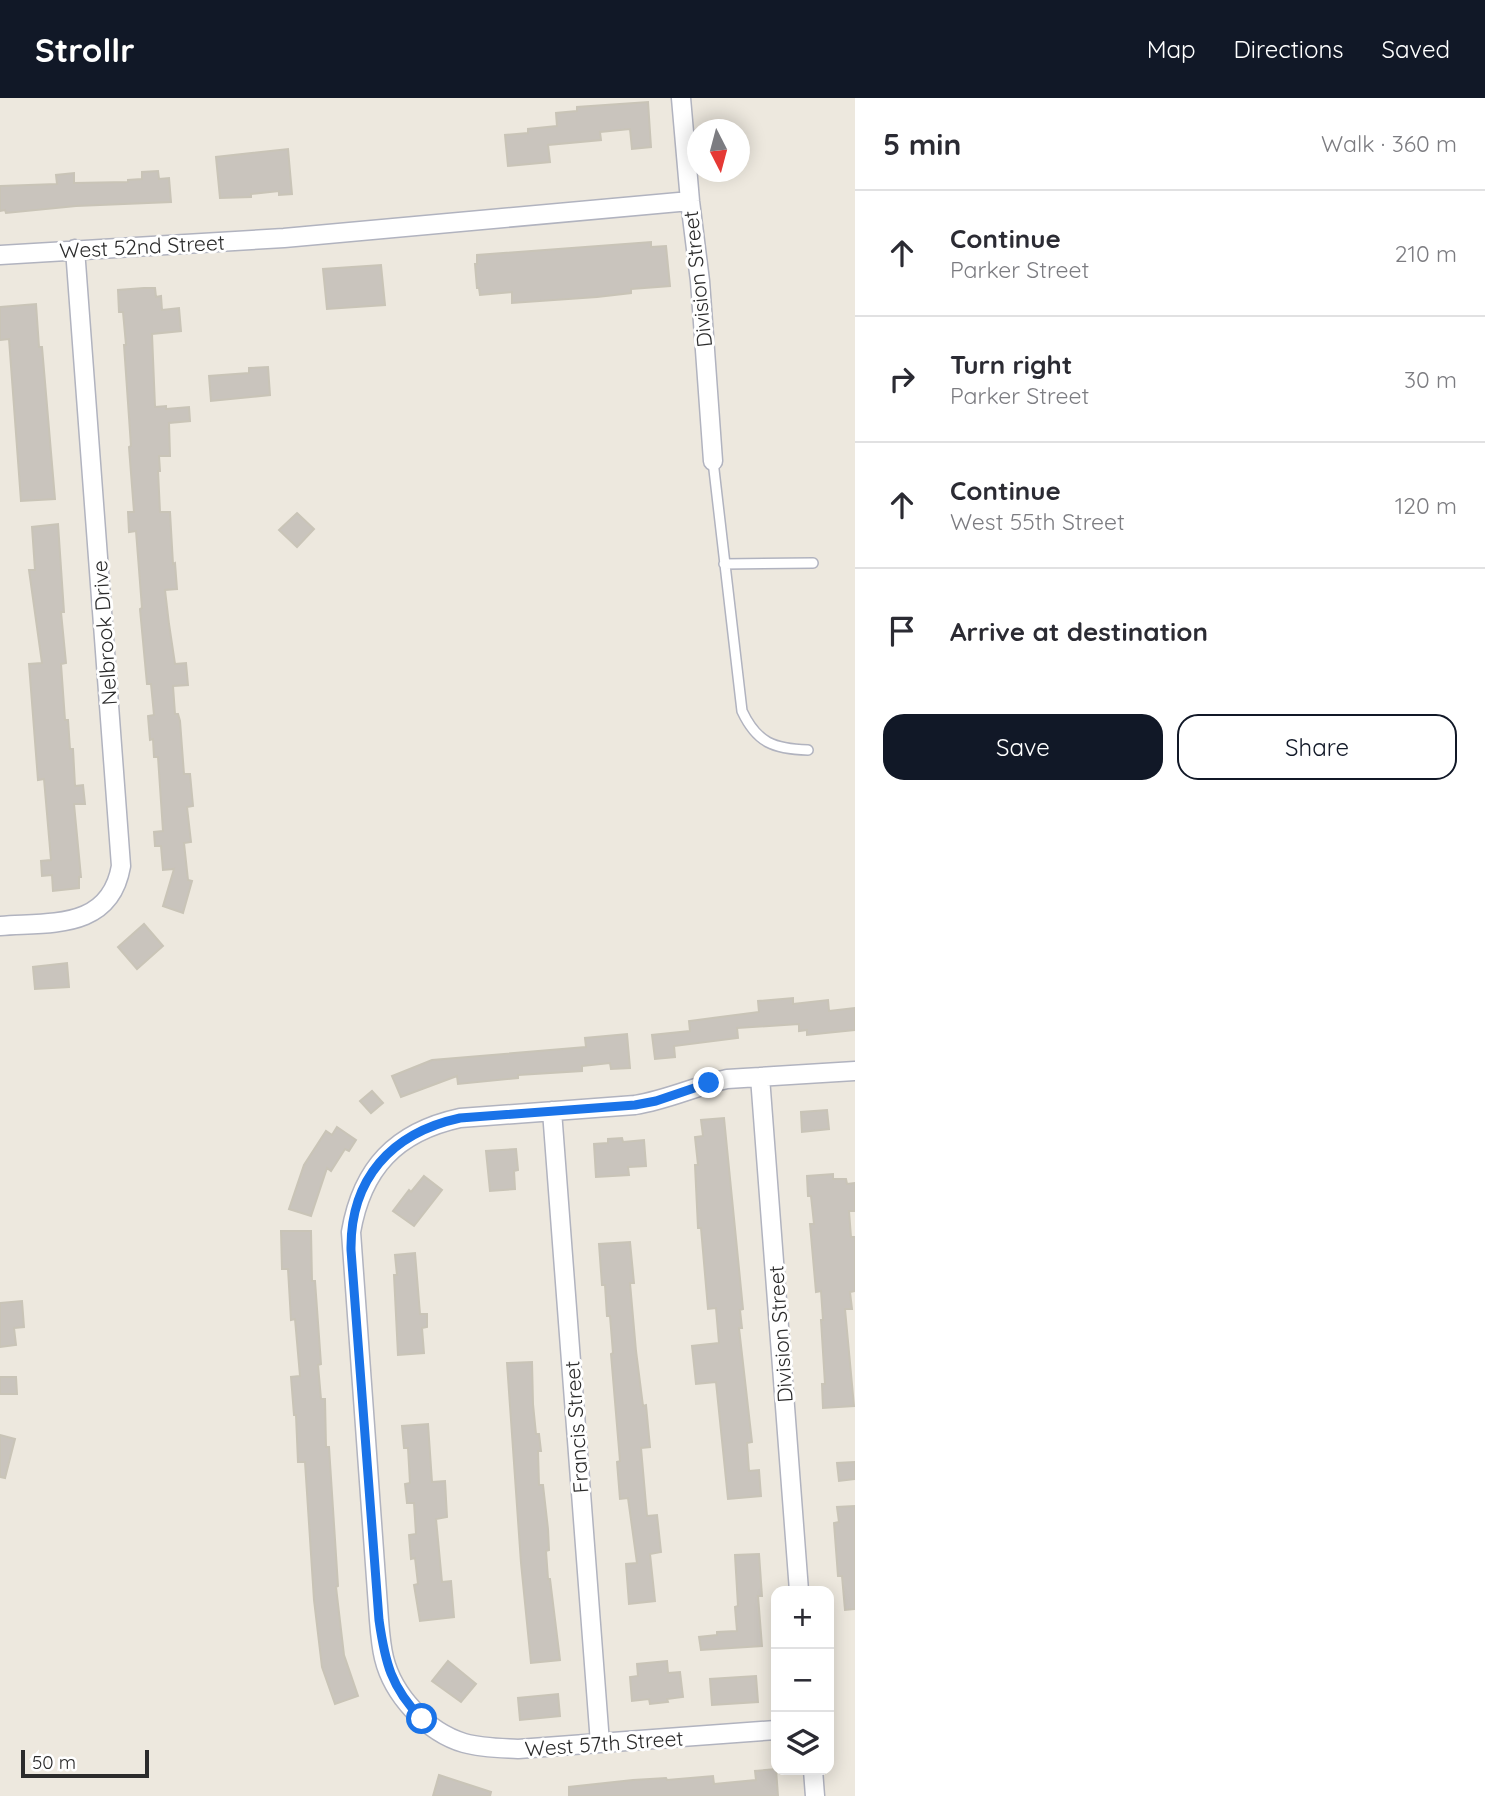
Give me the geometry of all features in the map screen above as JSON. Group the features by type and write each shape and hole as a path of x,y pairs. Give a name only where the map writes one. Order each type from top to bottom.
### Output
{"street":[{"name":"Division Street","path":"681,98 690,201 701,281 713,461"},
{"name":"West 52nd Street","path":"0,255 284,238 690,201"},
{"name":"Nelbrook Drive","path":"0,926 77,919 92,914 112,894 121,866 75,249"},
{"name":"West 57th Street","path":"771,1730 518,1749 487,1748 462,1742 436,1729 422,1719 401,1695 384,1658 379,1620 351,1232 355,1208 370,1175 395,1147 419,1131 438,1123 460,1118 645,1103 709,1083 855,1071"},
{"name":"Division Street","path":"761,1077 799,1586"},
{"name":"Francis Street","path":"552,1111 600,1743"},
{"path":"813,1775 815,1796"}],"lane":[{"path":"713,461 742,711 747,722 771,745 808,750"},
{"path":"724,564 813,563"}],"building":[{"path":"648,102 651,147 632,149 630,129 600,132 601,140 548,145 550,162 508,166 505,135 557,126 556,113 577,111 577,107"},
{"path":"288,149 292,194 279,195 279,191 251,194 251,197 220,198 216,157"},
{"path":"158,171 159,179 169,178 171,202 76,206 6,213 5,210 0,211 0,186 57,184 56,175 74,173 74,183 128,182 142,179 142,172"},
{"path":"651,242 651,247 666,246 670,286 631,289 631,293 597,297 512,303 512,292 480,295 477,288 477,255"},
{"path":"381,265 385,305 327,309 323,269"},
{"path":"155,288 156,297 161,296 162,310 179,308 181,331 152,334 155,407 189,407 190,421 169,423 170,456 159,456 158,471 160,512 170,512 177,589 165,590 169,624 175,664 186,663 188,685 173,686 175,714 178,714 180,721 184,774 190,774 193,806 187,807 191,842 184,843 188,880 192,881 183,913 163,906 174,869 163,870 161,846 155,846 154,832 163,831 158,757 154,757 153,739 150,740 148,716 154,715 151,684 147,684 136,531 129,532 128,512 134,512 131,446 126,345 123,312 119,312 118,290"},
{"path":"36,304 55,499 21,501 9,339 0,340 0,307"},
{"path":"268,367 270,395 211,401 209,376 249,373 249,368"},
{"path":"297,513 314,529 297,547 279,530"},
{"path":"58,524 66,663 61,664 65,720 68,720 70,749 73,749 75,786 83,785 85,804 74,804 81,877 79,888 53,891 52,875 42,876 41,861 51,860 44,779 38,780 29,664 42,663 29,570 35,570 32,527"},
{"path":"144,924 163,946 137,969 118,947"},
{"path":"67,963 69,987 35,989 33,967"},
{"path":"793,998 793,1004 828,1000 829,1011 855,1008 855,1030 807,1035 807,1030 799,1031 799,1024 737,1028 738,1038 674,1046 675,1057 655,1059 652,1035 690,1031 689,1021 759,1012 758,1001"},
{"path":"627,1034 630,1068 611,1069 610,1063 582,1066 582,1071 518,1075 518,1078 458,1084 457,1076 401,1097 392,1076 432,1060 586,1047 585,1038"},
{"path":"372,1091 383,1103 371,1113 360,1101"},
{"path":"827,1110 829,1129 802,1132 801,1112"},
{"path":"724,1118 743,1309 740,1310 742,1328 739,1328 752,1442 747,1443 749,1471 759,1470 761,1496 728,1499 716,1382 696,1384 692,1346 719,1343 716,1308 708,1309 701,1228 698,1228 695,1137 703,1136 701,1120"},
{"path":"337,1127 356,1140 349,1151 345,1149 331,1171 327,1168 311,1216 289,1209 304,1165 326,1131 332,1135"},
{"path":"622,1138 623,1142 644,1140 646,1166 628,1167 629,1175 596,1177 594,1144"},
{"path":"516,1149 518,1170 514,1171 515,1189 490,1191 486,1151"},
{"path":"833,1174 833,1179 846,1179 847,1184 855,1183 855,1211 849,1211 851,1237 855,1237 855,1291 850,1292 852,1309 845,1309 854,1406 823,1408 822,1384 825,1384 821,1291 816,1292 810,1224 814,1224 807,1176"},
{"path":"424,1176 442,1190 414,1226 393,1211"},
{"path":"281,1231 311,1231 312,1281 315,1281 321,1364 318,1365 321,1399 325,1399 326,1447 329,1447 336,1587 344,1655 358,1696 335,1704 322,1667 314,1600 305,1462 298,1462 291,1377 300,1376 295,1319 291,1320 288,1269 282,1269"},
{"path":"630,1242 634,1283 630,1283 636,1351 643,1406 646,1405 650,1447 641,1448 647,1516 657,1515 661,1552 650,1554 655,1601 629,1604 626,1564 637,1563 628,1498 620,1499 610,1316 607,1316 605,1285 602,1285 599,1244"},
{"path":"415,1253 420,1314 427,1314 427,1327 422,1328 424,1353 398,1355 395,1255"},
{"path":"22,1301 24,1327 14,1328 16,1345 0,1347 0,1303"},
{"path":"532,1362 536,1434 539,1434 541,1451 538,1451 539,1485 543,1485 548,1529 548,1579 560,1660 531,1663 507,1363"},
{"path":"0,1377 16,1377 17,1394 0,1394"},
{"path":"428,1424 432,1482 445,1481 447,1517 436,1519 442,1582 451,1581 454,1617 420,1621 414,1585 418,1584 415,1558 411,1559 409,1535 416,1534 414,1503 407,1503 405,1484 410,1483 408,1448 404,1448 402,1426"},
{"path":"0,1435 15,1439 5,1478 0,1477"},
{"path":"855,1462 855,1479 839,1481 837,1463"},
{"path":"855,1506 855,1609 845,1610 842,1576 838,1576 834,1523 839,1522 837,1507"},
{"path":"759,1554 762,1596 758,1596 762,1646 701,1650 699,1637 717,1635 717,1632 737,1631 735,1555"},
{"path":"448,1661 476,1684 461,1702 432,1681"},
{"path":"667,1661 668,1673 680,1672 683,1697 650,1704 649,1699 632,1701 630,1677 638,1676 637,1664"},
{"path":"756,1676 758,1702 712,1705 710,1679"},
{"path":"558,1694 560,1716 520,1720 518,1698"},
{"path":"771,1769 771,1775 776,1775 778,1796 569,1796 569,1787 633,1780 713,1776 714,1784 756,1780 755,1771"},
{"path":"439,1775 491,1792 490,1796 433,1796"}],"route":[{"path":"422,1719 401,1695 388,1669 379,1620 351,1250 355,1208 361,1192 370,1175 395,1147 419,1131 438,1123 460,1118 635,1105 656,1101 709,1083"}]}
